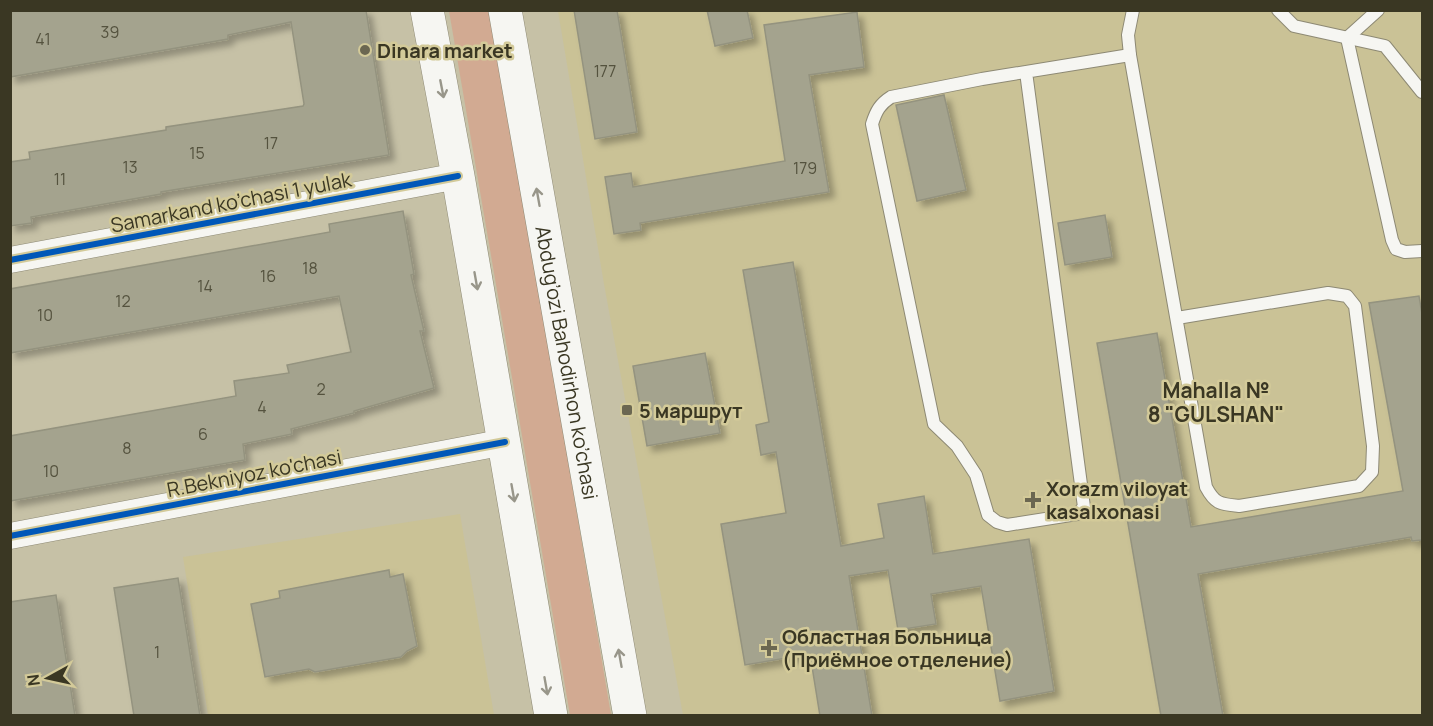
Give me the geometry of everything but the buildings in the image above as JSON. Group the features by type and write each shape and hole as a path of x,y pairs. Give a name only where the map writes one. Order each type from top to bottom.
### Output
{"main road":[{"path":"427,10 458,176 551,716"},
{"name":"Abdug’ozi Bahodirhon ko’chasi","path":"505,10 630,716"}],"street":[{"name":"Samarkand ko’chasi 1 yulak","path":"10,260 458,176"},
{"name":"R.Bekniyoz ko'chasi","path":"10,536 504,442"}],"lane":[{"path":"1133,10 1128,35 1130,55 1206,487 1213,500 1222,504 1239,506 1359,486 1372,472 1373,446 1355,306 1347,296 1328,292 1177,318"},
{"path":"1278,10 1294,26 1386,46 1422,92"},
{"path":"1347,38 1377,10"},
{"path":"1347,38 1392,240 1396,249 1405,252 1422,251"},
{"path":"1026,72 1084,507 1077,514 1007,525 997,522 988,515 976,475 957,446 941,432 932,418 872,123 882,103 891,97 1026,72 1130,55"}],"shaded area":[{"path":"449,11 492,11 611,715 570,715"},
{"name":"Xorazm viloyat kasalxonasi","path":"558,11 1422,11 1422,715 683,715 604,284"},
{"path":"460,514 494,715 208,715 183,557"}],"cycle path":[{"path":"10,260 458,176"},
{"path":"10,536 505,442"}],"place":[{"name":"Dinara market","path":"365,50"},
{"name":"5 маршрут","path":"627,410"},
{"name":"Xorazm viloyat kasalxonasi","path":"1033,500"},
{"name":"Областная Больница (Приёмное отделение)","path":"769,648"}],"district":[{"name":"Mahalla № 8 \"GULSHAN\"","path":"1216,402"}]}
